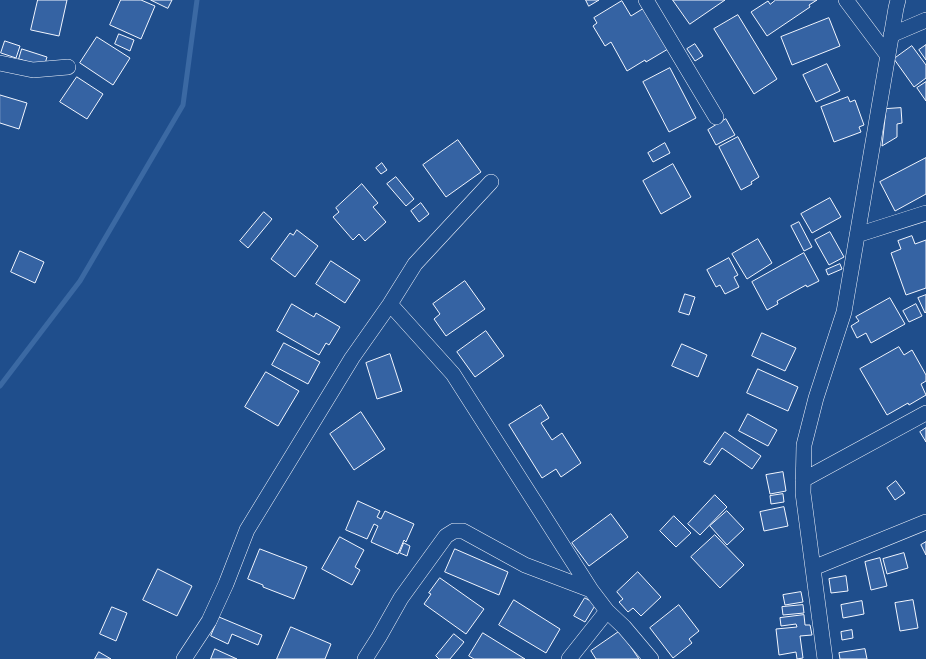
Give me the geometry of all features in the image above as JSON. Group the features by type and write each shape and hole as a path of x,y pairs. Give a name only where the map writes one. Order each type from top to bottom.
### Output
{"street":[{"path":"646,0 716,116"},
{"path":"846,0 888,56"},
{"path":"825,659 803,493 804,445 816,398 844,312 898,0"},
{"path":"891,35 926,20"},
{"path":"0,63 33,70 68,67"},
{"path":"184,659 208,621 226,584 248,530 352,358 390,304 415,264 492,182"},
{"path":"857,235 926,213"},
{"path":"390,304 453,374 591,590 607,611 624,627 651,659"},
{"path":"804,480 926,413"},
{"path":"813,568 926,522"},
{"path":"365,659 401,598 446,536 454,531 463,531 525,565 591,590"},
{"path":"570,659 607,611"}],"building":[{"path":"38,0 67,0 59,36 31,30"},
{"path":"121,0 141,0 155,6 141,39 110,25"},
{"path":"151,0 172,0 168,8"},
{"path":"586,0 599,0 589,6"},
{"path":"673,0 725,0 690,24"},
{"path":"776,0 817,0 809,5 810,7 767,36 751,12 768,1 770,4"},
{"path":"622,1 631,16 644,8 668,49 627,71 611,42 605,46 593,26 597,23 594,18"},
{"path":"738,15 777,79 754,94 714,29"},
{"path":"829,18 840,46 792,65 781,37"},
{"path":"119,34 134,40 130,51 115,44"},
{"path":"97,37 130,58 113,85 80,63"},
{"path":"5,41 20,46 16,58 1,53"},
{"path":"695,44 703,56 695,61 687,49"},
{"path":"926,45 926,60 919,50"},
{"path":"912,46 926,65 926,78 914,87 894,59"},
{"path":"22,49 47,57 44,67 19,59"},
{"path":"827,64 840,91 816,102 803,75"},
{"path":"670,68 696,118 669,132 643,82"},
{"path":"77,77 103,94 87,119 60,102"},
{"path":"926,82 926,101 917,88"},
{"path":"0,95 27,103 19,129 0,123"},
{"path":"848,97 850,102 855,100 864,125 859,127 861,132 834,142 821,107"},
{"path":"901,108 902,123 897,124 897,137 882,146 886,109"},
{"path":"726,119 735,135 716,145 708,130"},
{"path":"738,137 759,177 751,182 752,184 741,190 719,147"},
{"path":"458,140 481,172 446,197 423,165"},
{"path":"665,143 670,153 653,162 648,153"},
{"path":"926,158 926,194 895,211 880,182"},
{"path":"382,163 387,170 381,174 376,168"},
{"path":"673,164 691,197 661,214 643,181"},
{"path":"396,177 414,199 406,206 387,184"},
{"path":"362,184 378,203 373,207 386,222 365,241 359,234 353,240 333,217 339,212 336,208"},
{"path":"830,198 841,217 812,233 801,214"},
{"path":"421,203 429,214 419,222 411,211"},
{"path":"264,212 272,219 248,248 240,241"},
{"path":"799,222 812,247 804,251 791,226"},
{"path":"297,230 318,246 295,277 271,259 290,233 293,235"},
{"path":"830,232 844,257 829,265 815,240"},
{"path":"912,236 915,244 926,240 926,288 906,295 891,253 901,249 898,241"},
{"path":"758,239 772,263 747,279 732,254"},
{"path":"20,251 44,262 35,283 11,272"},
{"path":"804,253 819,281 807,287 806,285 777,301 778,304 767,310 752,282"},
{"path":"729,258 738,275 734,277 739,287 725,294 720,285 716,287 707,270"},
{"path":"331,261 360,280 345,303 316,284"},
{"path":"840,264 842,269 828,275 826,270"},
{"path":"465,281 485,309 446,336 434,319 440,314 433,304"},
{"path":"685,294 695,297 689,315 679,312"},
{"path":"926,295 926,312 925,313 918,298"},
{"path":"890,298 905,324 871,343 866,333 857,338 851,326 859,321 856,317"},
{"path":"292,304 314,317 316,313 340,327 329,345 326,343 319,355 277,331"},
{"path":"916,304 922,316 909,322 903,311"},
{"path":"486,331 504,356 475,377 457,352"},
{"path":"762,333 796,348 785,371 752,356"},
{"path":"284,343 320,362 308,384 272,365"},
{"path":"682,344 707,355 698,377 672,366"},
{"path":"899,347 904,355 912,350 926,375 926,381 921,384 926,395 887,415 860,369"},
{"path":"390,354 402,391 377,399 366,363"},
{"path":"758,369 798,387 788,411 747,393"},
{"path":"266,372 299,391 278,426 245,407"},
{"path":"541,405 549,418 541,423 552,440 562,433 581,463 561,477 556,469 542,478 509,425"},
{"path":"361,412 385,449 354,470 330,434"},
{"path":"748,414 777,430 768,446 739,431"},
{"path":"926,428 926,442 920,432"},
{"path":"725,432 761,456 752,469 722,448 710,465 704,462"},
{"path":"783,472 786,491 770,494 766,475"},
{"path":"896,481 905,493 895,500 887,488"},
{"path":"783,494 784,502 771,504 770,496"},
{"path":"715,495 727,507 700,535 688,524"},
{"path":"358,501 380,511 377,517 381,519 385,511 414,524 406,542 404,540 398,554 371,542 378,526 374,524 367,539 346,530"},
{"path":"784,507 788,526 764,531 760,512"},
{"path":"727,511 744,529 727,545 710,526"},
{"path":"611,514 628,537 589,566 572,543"},
{"path":"674,516 691,533 676,547 660,531"},
{"path":"715,535 744,565 720,588 691,557"},
{"path":"340,537 364,550 355,567 360,570 352,585 322,569"},
{"path":"926,542 926,555 921,545"},
{"path":"404,543 410,546 407,556 400,553"},
{"path":"260,549 307,567 294,599 263,587 263,585 248,579"},
{"path":"455,549 508,572 499,595 445,572"},
{"path":"904,553 908,568 887,574 883,559"},
{"path":"880,558 887,586 871,590 865,562"},
{"path":"158,569 192,586 177,616 143,600"},
{"path":"638,572 661,597 641,616 633,608 628,612 619,602 623,599 617,592"},
{"path":"846,576 848,591 831,593 829,579"},
{"path":"440,578 484,609 466,634 424,604 431,594 429,593"},
{"path":"801,592 803,602 785,605 783,595"},
{"path":"585,598 596,604 585,622 574,616"},
{"path":"514,600 560,629 546,653 499,625"},
{"path":"913,600 918,628 900,631 895,603"},
{"path":"862,601 864,614 843,618 841,605"},
{"path":"679,605 699,631 689,639 692,643 673,658 650,628"},
{"path":"803,605 804,613 783,615 782,607"},
{"path":"112,607 127,613 116,641 100,634"},
{"path":"804,615 805,625 810,625 812,635 800,636 803,658 797,659 796,652 779,655 776,629 797,627 796,624 781,626 780,618"},
{"path":"219,617 262,635 258,645 232,634 228,644 211,636"},
{"path":"291,627 331,644 325,659 277,659"},
{"path":"852,630 853,638 842,640 841,632"},
{"path":"620,631 639,659 596,659 591,651"},
{"path":"483,633 525,659 474,659 469,656"},
{"path":"454,634 464,642 450,659 439,659 436,656"},
{"path":"215,649 237,659 211,659"},
{"path":"865,649 867,659 840,659 839,653"},
{"path":"99,652 111,659 95,659"}],"waterway":[{"path":"0,386 80,281 183,105 197,0"}]}
